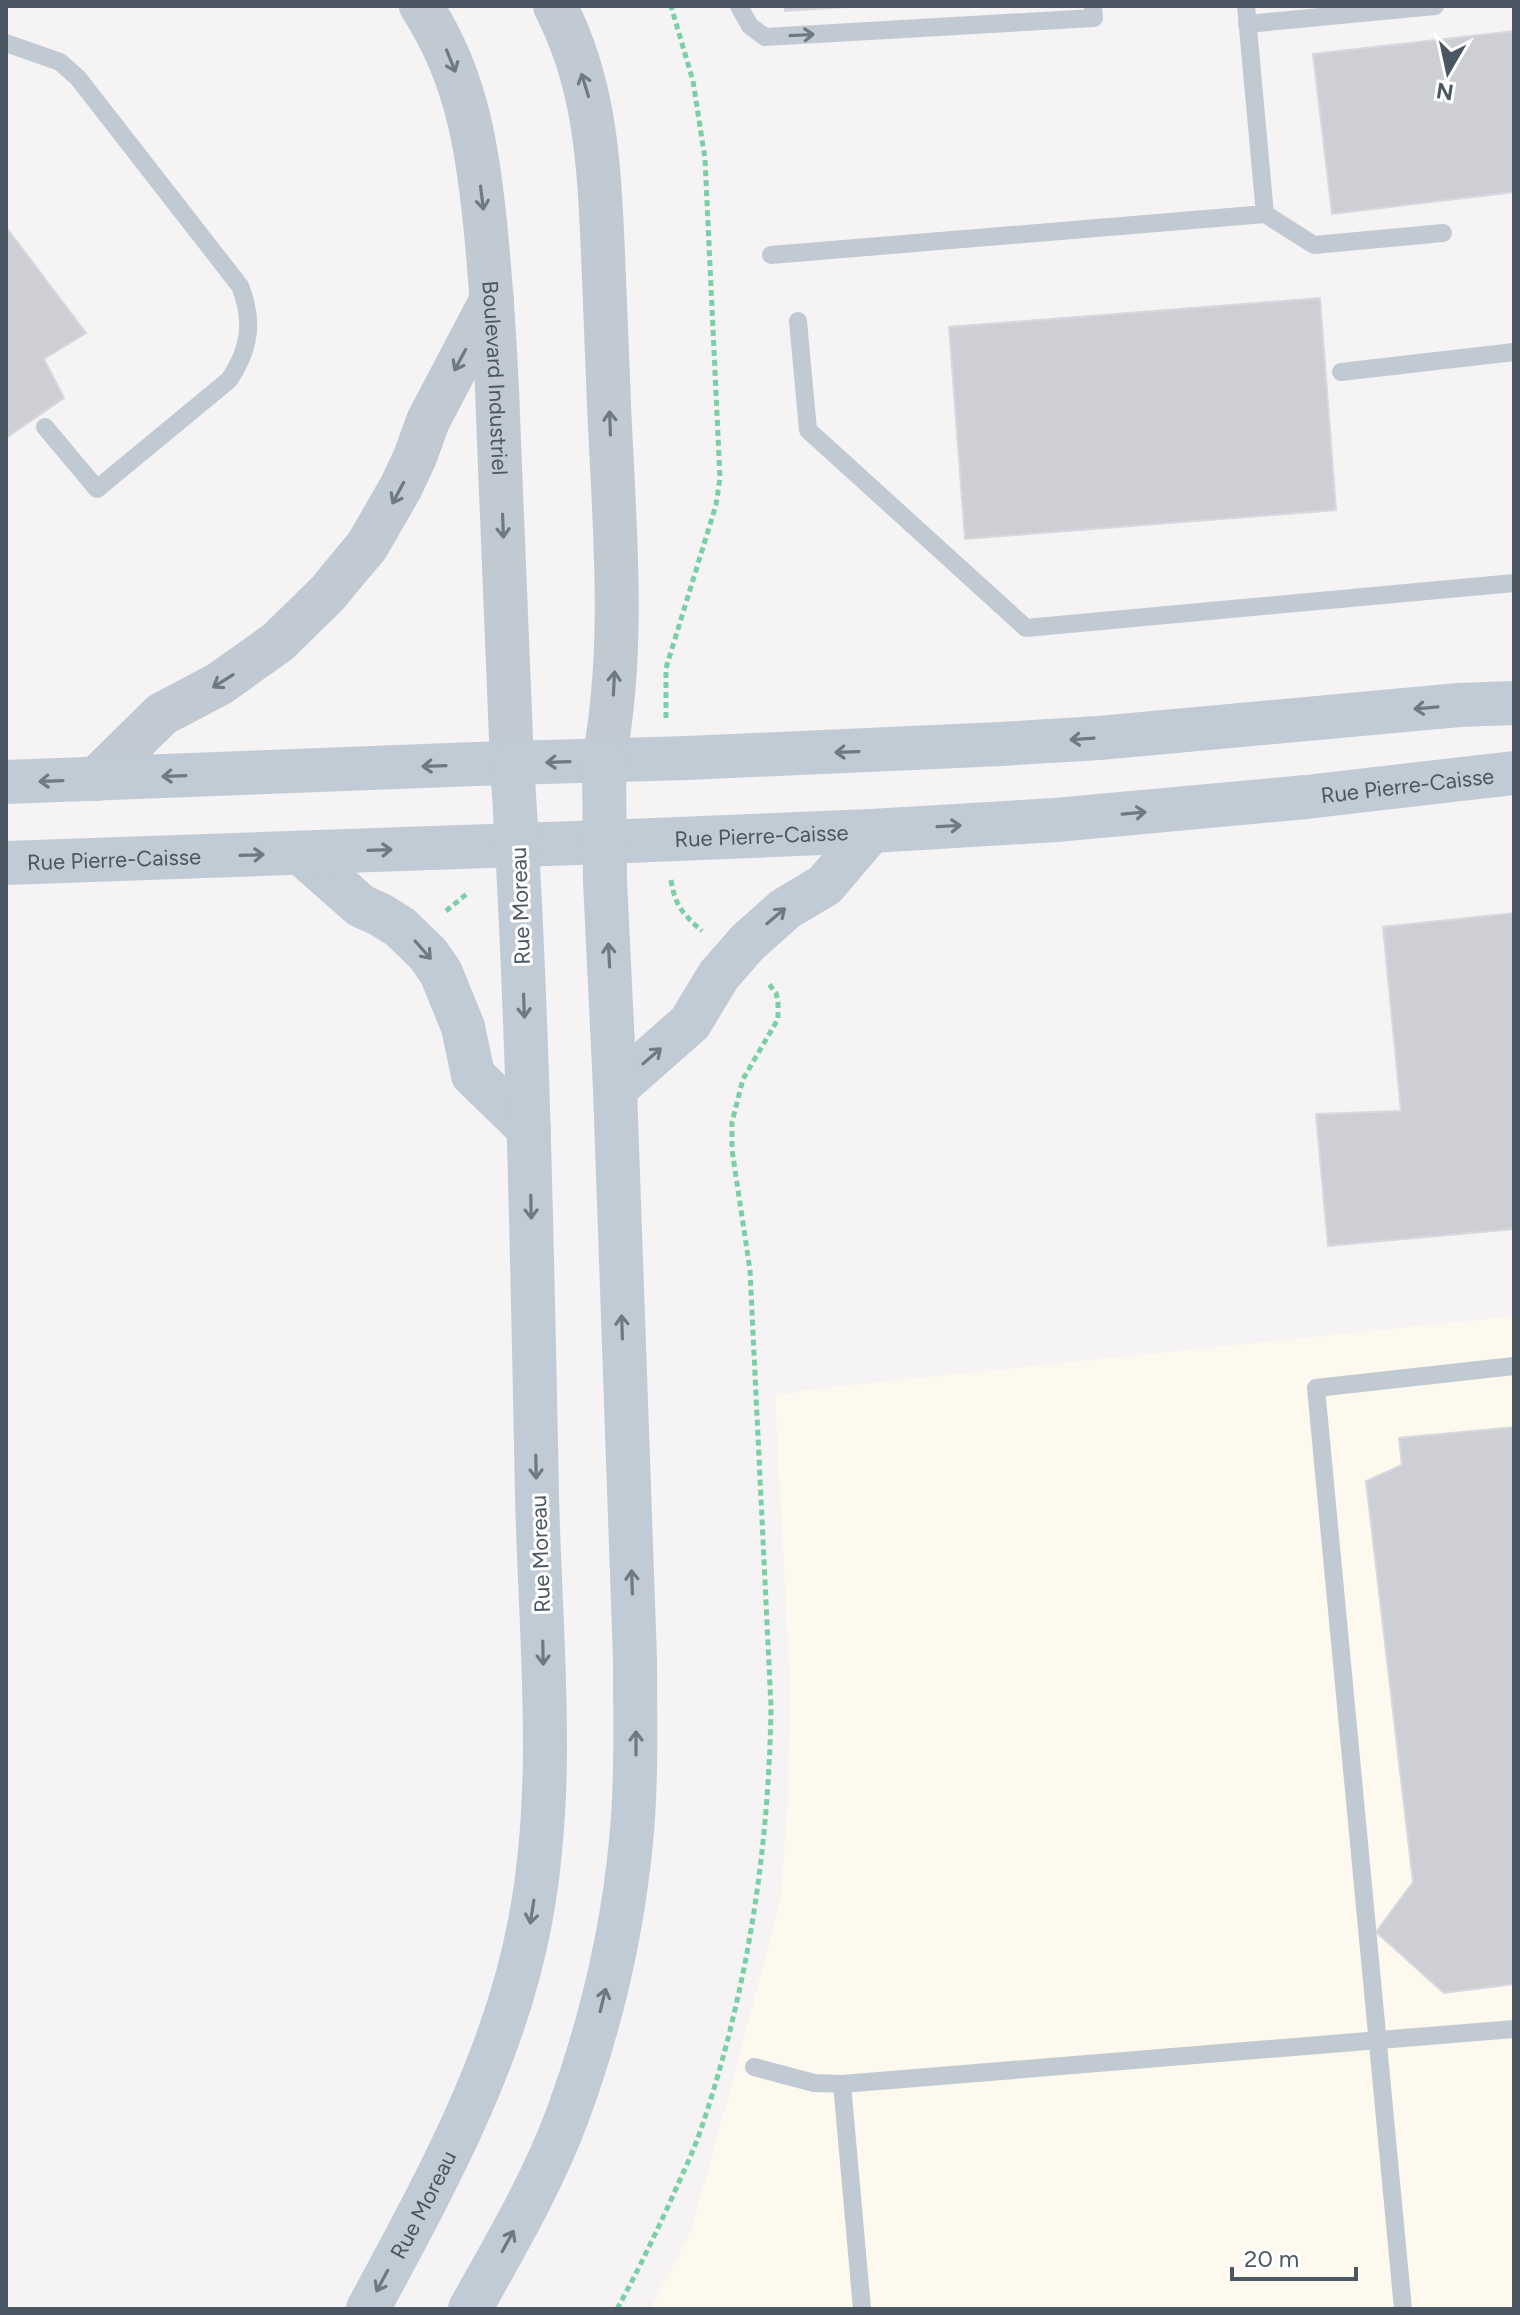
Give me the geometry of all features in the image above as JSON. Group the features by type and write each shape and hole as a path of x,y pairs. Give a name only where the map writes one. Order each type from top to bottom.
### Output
{"main road":[{"path":"6,782 1043,742 1459,705 1514,703"},
{"path":"470,2309 516,2226 567,2117 609,1977 630,1856 635,1782 635,1659 604,842 604,760"},
{"name":"Rue Moreau","path":"368,2309 445,2163 489,2063 522,1960 536,1883 544,1804 529,1129 512,763"},
{"name":"Rue Pierre-Caisse","path":"6,863 871,831 1087,817 1306,797 1514,773"},
{"path":"615,1089 690,1023 719,975 748,942 785,909 825,885 871,831"},
{"path":"302,854 361,906 400,927 428,954 441,973 459,1016 473,1075 529,1129"}],"street":[{"name":"Boulevard Industriel","path":"421,6 448,52 471,121 480,175 492,299 512,763"},
{"path":"555,6 567,28 587,91 599,162 617,590 614,696 604,760"},
{"path":"96,779 162,714 219,684 278,642 328,593 367,546 401,487 428,421 492,299"}],"lane":[{"path":"739,6 750,26 765,37 1094,18 1093,6"},
{"path":"1265,214 1246,15 1435,6"},
{"path":"6,43 60,62 78,78 240,286 249,307 248,337 242,361 229,380 97,489 45,427"},
{"path":"771,255 1265,214 1314,245 1443,233"},
{"path":"798,321 808,430 1026,628 1514,583"},
{"path":"1341,372 1514,352"},
{"path":"1403,2309 1316,1388 1514,1366"},
{"path":"754,2067 814,2083 842,2084 1514,2029"},
{"path":"842,2084 862,2309"}],"path":[{"path":"666,668 716,505 720,478 705,159 693,81 671,6"},
{"path":"670,872 675,902 709,936"},
{"path":"444,913 472,890"},
{"path":"617,2309 654,2237 699,2135 734,2010 752,1925 760,1866 770,1757 771,1706 751,1284 732,1150 732,1122 743,1079 778,1019 776,993 764,979"}],"shaded area":[{"path":"1514,1316 1514,2309 650,2309 690,2233 781,1895 788,1797 790,1686 775,1396 813,1389"}],"building":[{"path":"784,6 863,6 785,11"},
{"path":"1514,31 1514,192 1332,214 1313,54"},
{"path":"6,227 86,333 44,359 64,398 6,438"},
{"path":"1320,298 1336,510 965,539 949,327"},
{"path":"1514,913 1514,1229 1328,1246 1316,1114 1401,1111 1383,927"},
{"path":"1514,1427 1514,1984 1444,1993 1376,1932 1413,1882 1366,1481 1402,1465 1399,1438"}]}
